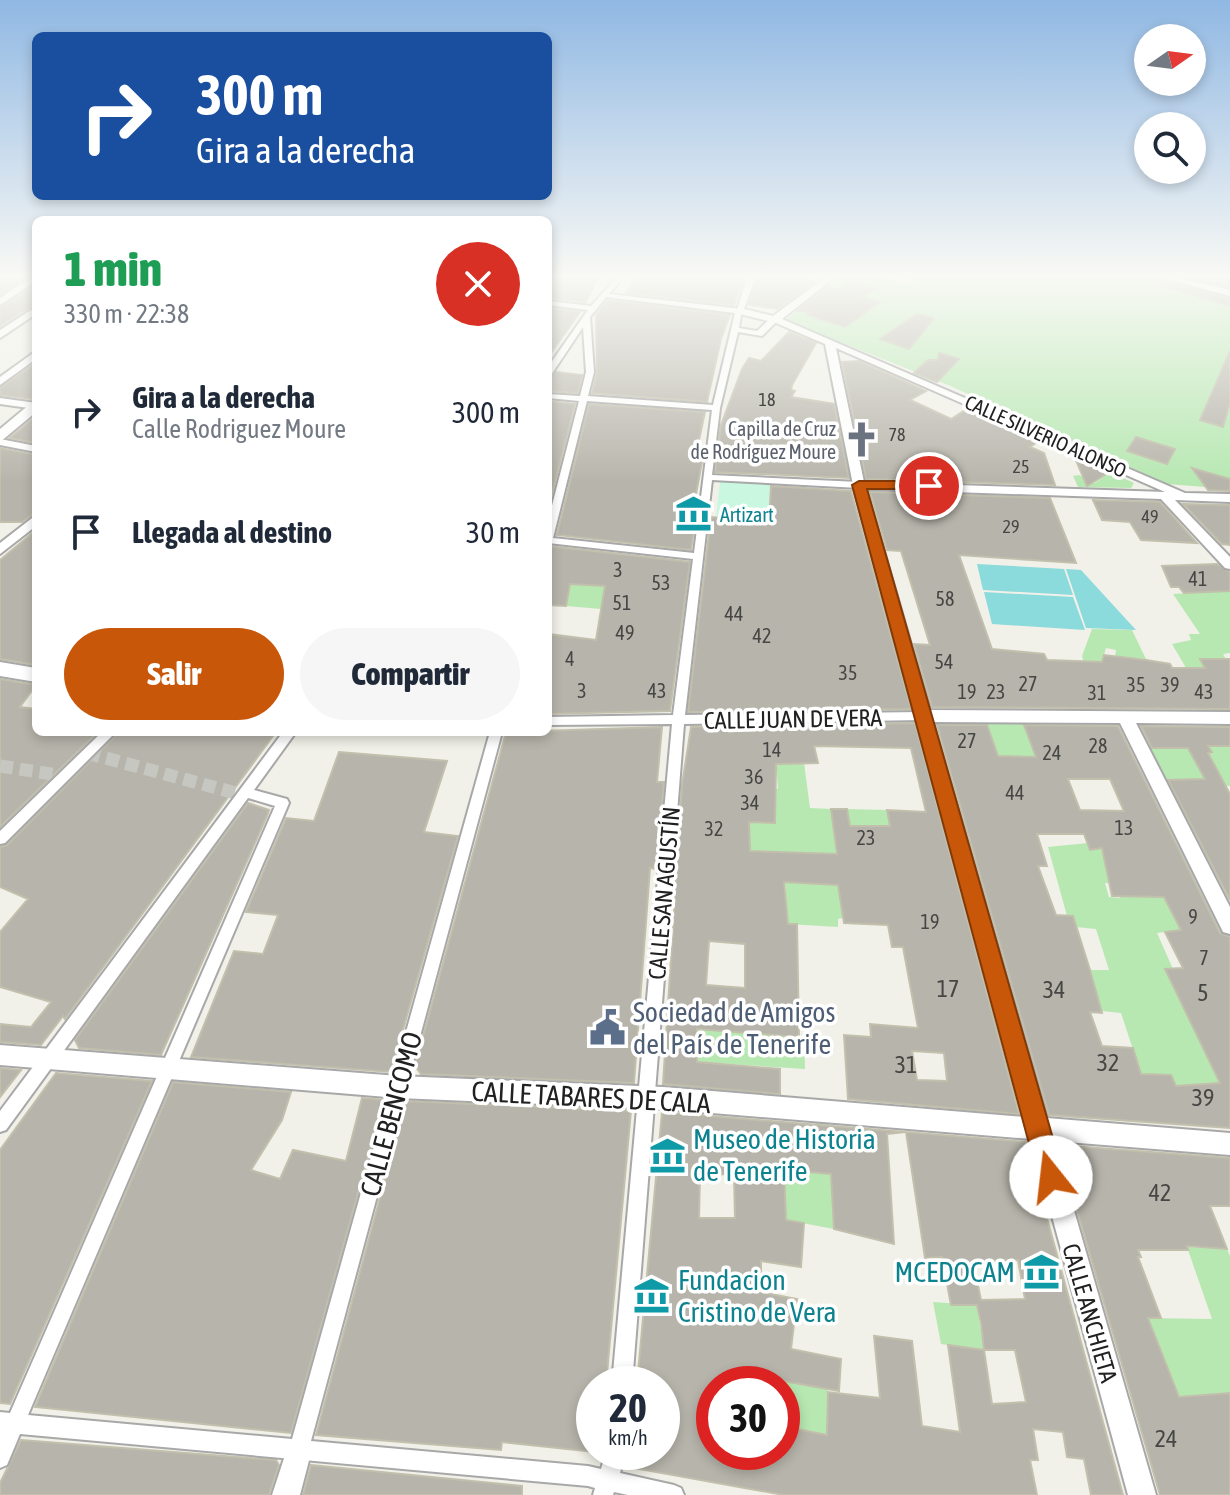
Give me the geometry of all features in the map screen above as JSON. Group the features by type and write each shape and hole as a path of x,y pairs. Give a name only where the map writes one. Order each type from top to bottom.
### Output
{"street":[{"path":"552,367 568,344"},
{"path":"552,525 585,401 590,372 588,344"},
{"name":"CALLE SAN AGUSTÍN","path":"624,1366 678,722 696,556 717,406 732,344"},
{"name":"CALLE ANCHIETA","path":"830,344 859,485 1142,1495"},
{"name":"CALLE SILVERIO ALONSO","path":"834,344 1141,478 1173,496"},
{"path":"0,382 32,357"},
{"path":"552,397 585,401 717,406"},
{"path":"0,401 32,405"},
{"path":"0,440 32,408"},
{"path":"0,440 32,448"},
{"path":"707,477 1230,498"},
{"path":"1141,478 1143,493"},
{"path":"1173,496 1230,565"},
{"path":"0,550 32,522"},
{"path":"552,540 696,556"},
{"path":"0,669 32,674"},
{"name":"CALLE JUAN DE VERA","path":"552,721 678,722 922,716 1230,718"},
{"path":"1125,717 1230,926"},
{"path":"0,839 106,736"},
{"path":"0,1124 287,736"},
{"name":"CALLE BENCOMO","path":"286,1495 495,736"},
{"path":"0,1458 7,1423 168,1069 283,803 245,792"},
{"name":"CALLE TABARES DE CALA","path":"0,1055 399,1087 647,1098 1230,1144"},
{"path":"7,1423 299,1449 674,1495"}],"green space":[{"path":"845,344 1230,344 1230,489 1167,484 948,385"},
{"path":"1081,458 1134,483 1131,488 1078,487 1073,476 1079,475 1095,483 1107,474 1079,460"},
{"path":"720,481 771,485 769,522 716,517"},
{"path":"570,584 606,586 601,609 566,606"},
{"path":"1230,591 1230,653 1223,654 1226,659 1200,659 1205,668 1197,668 1201,675 1189,673 1172,644 1191,640 1189,634 1200,634 1173,594"},
{"path":"1092,629 1132,630 1146,659 1115,657 1116,650 1106,648 1100,668 1086,673 1082,656"},
{"path":"986,723 1023,724 1036,757 998,756"},
{"path":"1208,746 1230,746 1230,786 1226,786 1205,753 1212,752"},
{"path":"1150,748 1188,748 1205,779 1166,780"},
{"path":"768,763 804,763 810,808 831,809 843,918 838,919 838,927 788,924 785,882 750,851 749,822 775,823 776,799 769,798 769,788 778,789 777,775 768,773"},
{"path":"847,809 887,810 890,826 850,826"},
{"path":"1088,843 1166,886 1105,883 1109,897 1120,898 1118,888 1164,897 1181,930 1157,933 1173,969 1166,970 1220,1083 1176,1086 1171,1075 1141,1074 1121,1013 1102,1011 1090,970 1109,970 1096,929 1076,927 1073,916 1067,916 1048,847"},
{"path":"697,1029 804,1038 805,1069 697,1062"},
{"path":"815,1121 829,1123 834,1229 786,1220 784,1170 809,1172 809,1151 816,1152"},
{"path":"1187,1247 1227,1249 1230,1256 1230,1393 1179,1397 1148,1318 1212,1319"},
{"path":"933,1302 977,1305 984,1350 941,1344"},
{"path":"800,1384 828,1389 827,1435 800,1430"}],"shaded area":[{"path":"977,564 1064,569 1073,595 983,590"},
{"path":"1066,569 1081,570 1136,630 1086,628"},
{"path":"984,592 1073,597 1085,630 992,624"}],"building":[{"path":"597,344 720,344 707,402 592,393 597,372"},
{"path":"778,344 816,344 792,385 791,390 795,391 791,397 834,404 849,478 715,472 721,425 742,369 749,358 761,361"},
{"path":"894,344 913,344 909,349"},
{"path":"1230,351 1230,403 1223,427 1200,420"},
{"path":"939,353 959,359 937,382 914,373 928,360 938,360"},
{"path":"859,361 926,391 910,400 951,419 967,409 1036,443 1030,447 1044,453 1055,485 866,479 842,362"},
{"path":"32,366 32,398 0,395 0,388"},
{"path":"556,372 582,375 578,393 552,391 552,375"},
{"path":"552,401 575,404 552,493"},
{"path":"589,404 705,412 697,450 704,452 692,515 696,516 691,550 557,535"},
{"path":"32,419 32,442 10,438"},
{"path":"1136,437 1175,449 1167,464 1127,451"},
{"path":"0,448 32,454 32,515 22,522 0,522"},
{"path":"1075,458 1108,473 1087,486"},
{"path":"1192,468 1230,479 1230,491 1208,490"},
{"path":"771,486 851,491 911,709 688,712 711,517 769,522"},
{"path":"870,492 1050,498 1076,563 959,555 992,649 1044,654 1047,660 1102,662 1104,655 1170,664 1172,668 1205,668 1200,659 1230,659 1230,709 932,707 914,644 930,645 901,551 887,550"},
{"path":"1093,500 1160,502 1197,543 1141,540 1130,522 1102,520"},
{"path":"1183,504 1230,505 1230,545 1222,544"},
{"path":"32,533 32,664 0,659 0,560"},
{"path":"552,546 690,562 670,711 552,714 552,634 596,640 605,586 570,584 566,606 552,605"},
{"path":"1217,564 1230,572 1230,591 1184,593 1179,587 1171,587 1162,566"},
{"path":"0,679 32,684 32,690 20,707 32,708 32,736 94,736 0,827"},
{"path":"915,723 1019,1114 848,1099 844,1035 871,1037 870,1024 918,1028 903,947 892,947 888,925 844,923 838,885 784,882 788,924 797,924 799,1037 697,1029 697,1062 780,1069 780,1094 663,1084 682,785 691,727","holes":["814,746 911,748 926,812 887,810 890,826 850,826 847,809 831,809 837,854 750,851 749,822 775,823 776,764 818,763","709,941 745,944 745,988 706,985","912,1051 944,1053 947,1081 917,1080"]},
{"path":"937,725 987,725 998,756 1036,757 1024,725 1118,726 1220,933 1230,937 1230,1128 1049,1115","holes":["1068,779 1110,779 1124,811 1080,810","1037,834 1084,834 1090,850 1102,848 1112,896 1164,897 1181,930 1165,932 1183,968 1165,969 1220,1083 1176,1086 1171,1075 1141,1074 1133,1048 1102,1046 1090,1012 1102,1013 1090,970 1073,916 1056,915 1038,866 1047,866"]},
{"path":"1141,726 1230,727 1230,746 1208,746 1212,752 1208,753 1230,794 1230,900 1168,780 1205,779 1188,748 1152,748"},
{"path":"662,727 657,782 664,782 656,869 650,868 634,1083 421,1074 415,1066 505,736 552,736 552,731"},
{"path":"115,736 273,736 65,1019 63,1016 41,1045 0,1042 0,1024 31,1027 51,1002 0,987 0,932 28,899 0,887 0,847 7,845"},
{"path":"339,752 447,761 424,832 458,836 391,1072 191,1057 234,951 263,954 278,915 246,912 286,818 314,821"},
{"path":"248,803 269,810 267,816 161,1055 79,1048 75,1040"},
{"path":"0,1068 21,1070 0,1097"},
{"path":"56,1073 152,1081 10,1404 0,1403 0,1150"},
{"path":"173,1082 291,1092 282,1120 251,1170 280,1179 293,1150 346,1161 362,1098 384,1100 291,1433 35,1407"},
{"path":"406,1101 631,1111 608,1366 576,1366 576,1450 502,1442 501,1450 316,1435"},
{"path":"662,1112 905,1132 887,1134 894,1244 834,1229 831,1174 784,1170 786,1220 804,1223 801,1267 761,1261 761,1292 797,1299 791,1349 841,1359 839,1391 800,1384 800,1366 696,1366 696,1470 800,1470 800,1430 827,1435 828,1392 880,1398 874,1336 912,1341 922,1426 960,1432 948,1345 984,1350 981,1323 977,1305 951,1305 942,1257 925,1258 906,1132 1026,1142 1123,1495 1091,1495 1084,1459 1067,1457 1063,1432 1033,1429 1038,1460 1030,1460 1037,1495 784,1495 645,1470 680,1470 680,1366 639,1366","holes":["700,1173 734,1175 735,1218 699,1218","1018,1260 1025,1299 981,1300 973,1261","984,1350 1015,1350 1026,1402 992,1404"]},
{"path":"1058,1145 1230,1158 1230,1206 1210,1206 1227,1249 1187,1246 1188,1250 1138,1250 1141,1257 1138,1257 1161,1318 1148,1318 1179,1397 1230,1393 1230,1495 1160,1495"},
{"path":"21,1440 276,1460 279,1465 269,1495 0,1495 0,1483"},
{"path":"311,1465 522,1486 522,1495 303,1495"}],"tunnel":[{"path":"87,753 243,795"},
{"path":"0,766 64,776"}],"place":[{"name":"Capilla de Cruz de Rodríguez Moure","path":"862,439"},
{"name":"Artizart","path":"694,514"},
{"name":"Sociedad de Amigos del País de Tenerife","path":"607,1028"},
{"name":"Museo de Historia de Tenerife","path":"667,1155"},
{"name":"MCEDOCAM","path":"1041,1272"},
{"name":"Fundacion Cristino de Vera","path":"652,1296"}],"route":[{"path":"929,486 859,485 1051,1177"}]}
